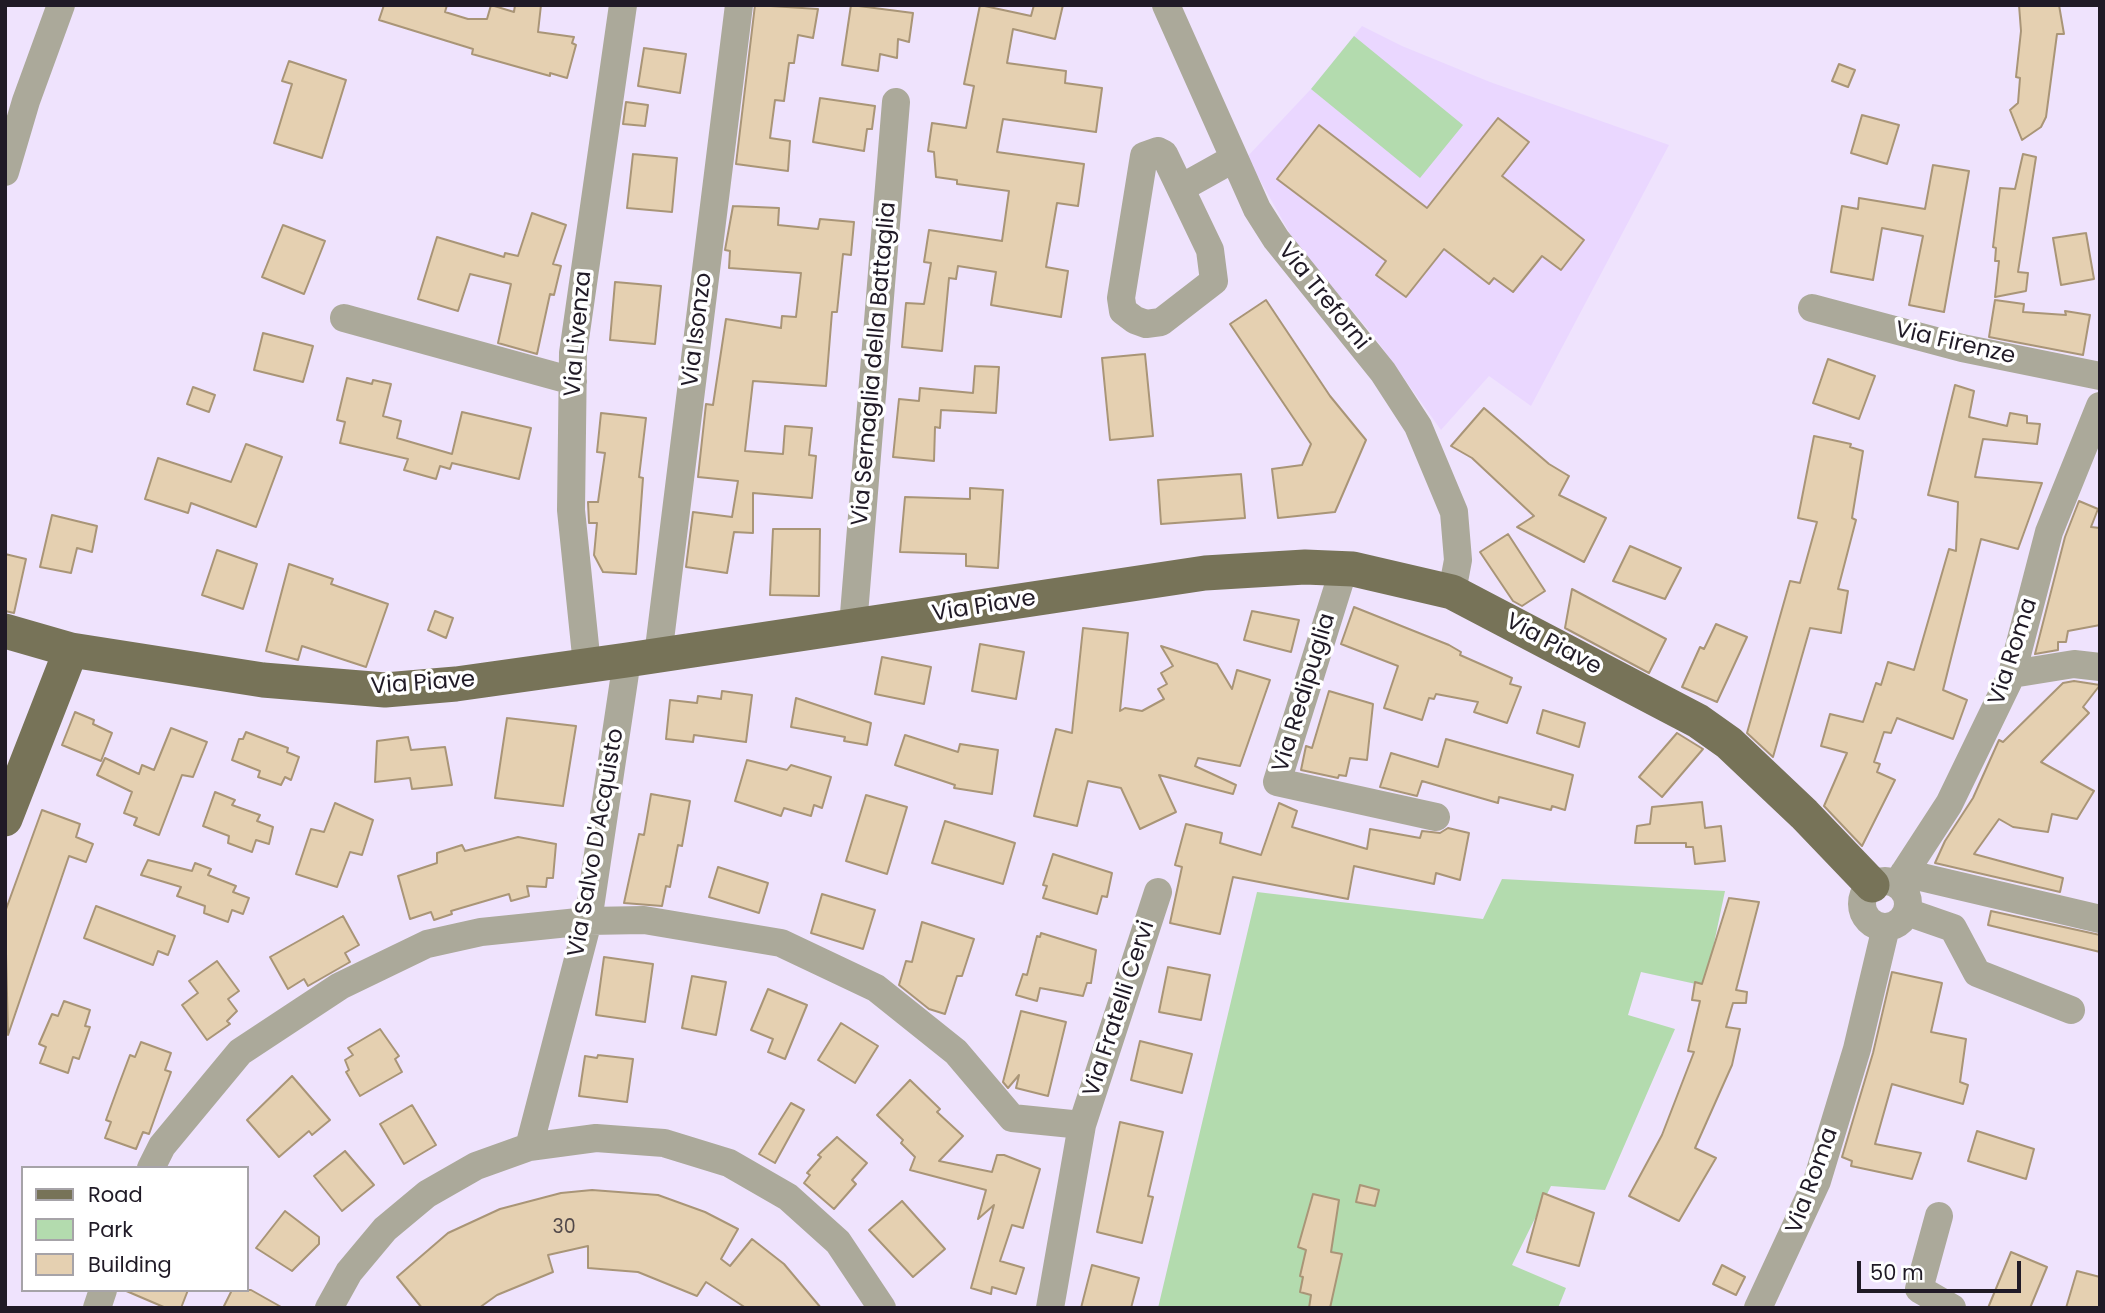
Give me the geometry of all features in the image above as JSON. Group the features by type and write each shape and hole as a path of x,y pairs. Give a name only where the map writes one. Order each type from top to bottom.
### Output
{"main road":[{"name":"Via Piave","path":"5,631 71,650 263,680 385,690 456,684 587,666 1205,573 1344,568 1389,575 1452,592 1708,729 1729,743 1804,814 1891,881"},
{"path":"5,819 71,650"}],"street":[{"path":"5,172 26,101 61,5"},
{"name":"Via Livenza","path":"587,666 571,510 573,353 623,5"},
{"name":"Via Isonzo","path":"643,658 739,5"},
{"name":"Via Treforni","path":"1166,5 1233,159 1276,239 1383,372 1418,426 1454,512 1458,559 1452,592"},
{"name":"Via Sernaglia della Battaglia","path":"853,626 896,102"},
{"path":"1158,151 1164,154 1181,188 1210,250 1214,281 1161,322 1146,324 1123,311 1121,298 1144,156 1158,151"},
{"path":"1181,188 1233,159"},
{"name":"Via Firenze","path":"1812,308 1962,348 2100,376"},
{"path":"344,318 573,380"},
{"name":"Via Roma","path":"1758,1308 1817,1181 1896,919 1872,923 1863,911 1863,897 1891,881 1950,804 2012,674 2049,532 2100,406"},
{"name":"Via Redipuglia","path":"1344,568 1277,782 1436,817"},
{"name":"Via Salvo D'Acquisto","path":"529,1147 588,921 643,658"},
{"path":"2012,674 2074,664 2100,667"},
{"path":"1891,881 2100,919"},
{"path":"1891,881 1907,896 1896,919 1953,929 1977,973 2071,1010"},
{"name":"Via Fratelli Cervi","path":"1049,1308 1082,1125 1158,892"},
{"name":"Via Fratelli Cervi","path":"152,1166 162,1146 240,1052 340,986 427,944 481,932 588,921 644,920 781,943 876,988 956,1052 1012,1118 1082,1125"},
{"path":"328,1308 349,1272 385,1229 427,1194 476,1166 529,1147 596,1138 664,1143 729,1163 788,1197 838,1242 882,1308"},
{"path":"1939,1216 1919,1289 1952,1308"}],"shaded area":[{"path":"1362,26 1402,46 1490,82 1669,145 1531,406 1489,376 1441,430 1373,335 1297,246 1247,157 1311,89"}],"green space":[{"path":"1354,36 1463,125 1420,178 1311,89"},
{"path":"1502,879 1725,891 1705,986 1641,972 1628,1015 1675,1029 1605,1190 1551,1186 1512,1265 1566,1288 1558,1308 1158,1308 1257,892 1483,919"}],"building":[{"path":"384,5 447,5 445,12 468,19 487,19 491,5 514,12 515,5 541,5 538,32 574,37 572,43 576,45 567,78 550,73 550,76 472,54 473,49 379,20"},
{"path":"755,5 818,9 813,38 798,35 794,63 789,63 784,101 775,100 770,138 790,141 788,171 736,164"},
{"path":"851,5 913,13 909,42 898,39 897,58 880,54 878,71 842,65"},
{"path":"980,5 1031,16 1034,5 1063,5 1055,39 1013,29 1007,63 1066,71 1065,83 1102,88 1096,132 1003,119 997,152 1084,164 1078,206 1057,203 1046,267 1068,271 1061,317 991,305 996,272 958,266 956,279 949,278 942,351 902,347 906,303 924,304 931,263 924,262 929,230 1002,241 1009,191 957,184 957,180 936,177 934,152 928,151 932,123 966,128 974,86 964,84"},
{"path":"2019,5 2059,5 2064,34 2057,34 2046,117 2041,127 2022,140 2010,110 2018,103 2020,78 2016,77 2021,31"},
{"path":"644,48 686,54 680,93 638,86"},
{"path":"289,61 346,80 322,158 274,143 292,84 282,81"},
{"path":"1839,64 1855,70 1848,87 1832,81"},
{"path":"820,98 875,106 872,129 867,129 864,151 813,142"},
{"path":"626,102 648,105 645,126 623,124"},
{"path":"1862,115 1899,125 1887,164 1851,153"},
{"path":"1498,118 1529,142 1502,176 1584,240 1561,270 1542,256 1513,292 1494,278 1489,284 1444,249 1406,297 1376,275 1386,261 1277,179 1319,125 1427,208"},
{"path":"633,154 677,158 672,212 627,208"},
{"path":"2023,154 2036,157 2018,272 2028,273 2026,291 1995,297 1999,261 1995,261 1996,248 1993,247 2000,188 2015,189"},
{"path":"1933,165 1969,171 1944,312 1909,305 1923,236 1882,228 1873,280 1831,272 1842,206 1858,209 1859,198 1925,209"},
{"path":"733,206 779,208 778,225 818,229 820,219 854,222 851,255 843,254 837,312 832,312 826,386 753,381 745,451 783,454 785,426 812,428 809,455 816,456 812,498 753,493 753,533 734,532 727,573 686,567 693,512 732,517 738,481 698,477 706,404 713,405 726,319 781,328 782,316 796,317 801,273 729,268 730,251 725,250"},
{"path":"532,213 566,225 553,264 561,266 554,295 550,294 537,354 498,343 511,284 470,274 458,311 418,299 437,237 504,257 505,253 518,256"},
{"path":"283,225 325,241 304,294 262,277"},
{"path":"2086,233 2094,279 2061,285 2053,238"},
{"path":"615,282 661,286 655,344 610,340"},
{"path":"1266,300 1330,396 1366,440 1335,512 1278,518 1272,469 1302,465 1311,444 1230,324"},
{"path":"1995,300 2024,304 2023,312 2066,315 2065,311 2090,315 2083,355 1989,337"},
{"path":"263,333 313,346 303,382 254,370"},
{"path":"1145,354 1153,436 1110,440 1102,358"},
{"path":"1828,359 1875,376 1859,419 1813,403"},
{"path":"975,366 999,367 996,413 941,410 940,428 935,427 934,461 893,457 899,399 919,401 920,388 973,393"},
{"path":"347,378 372,384 373,380 391,384 383,416 401,421 397,438 452,454 462,412 531,428 519,479 452,463 450,469 440,466 436,479 404,470 408,459 340,443 345,422 337,420"},
{"path":"1955,385 1974,391 1969,417 2007,426 2010,413 2027,416 2027,423 2040,424 2037,444 1983,439 1975,477 2042,483 2018,549 1981,539 1943,690 1967,700 1953,739 1897,718 1891,733 1884,732 1874,762 1880,764 1877,772 1895,780 1862,846 1824,806 1847,753 1821,746 1830,714 1863,722 1876,683 1881,685 1888,662 1914,670 1949,549 1956,551 1958,502 1928,495"},
{"path":"193,387 215,395 209,412 187,404"},
{"path":"1484,408 1549,464 1569,476 1559,495 1606,518 1584,562 1517,527 1534,516 1472,458 1451,446"},
{"path":"601,413 646,418 639,477 643,478 636,574 603,572 594,555 597,523 589,523 588,502 598,502 605,453 597,452"},
{"path":"1814,436 1851,444 1850,447 1863,451 1852,518 1856,520 1838,589 1848,591 1841,633 1810,628 1773,757 1747,733 1790,581 1800,583 1817,522 1798,518"},
{"path":"246,444 282,457 256,527 191,503 188,513 145,499 158,458 231,482"},
{"path":"1241,474 1245,518 1161,524 1158,480"},
{"path":"970,488 1003,490 998,568 966,566 966,554 900,552 905,497 970,499"},
{"path":"2079,501 2098,509 2091,527 2100,528 2100,625 2068,631 2066,642 2058,642 2058,650 2035,654 2065,537"},
{"path":"52,515 97,526 92,552 77,548 71,573 40,567"},
{"path":"773,529 820,529 819,596 770,595"},
{"path":"1508,534 1545,591 1522,606 1513,601 1480,552"},
{"path":"1630,546 1681,568 1665,599 1613,581"},
{"path":"217,550 257,564 243,609 202,595"},
{"path":"5,554 26,559 14,613 5,611"},
{"path":"289,564 333,579 331,584 388,604 366,667 302,646 298,660 266,651"},
{"path":"1572,589 1666,639 1649,673 1565,628"},
{"path":"1354,607 1449,645 1461,652 1460,655 1512,678 1510,684 1521,687 1507,723 1474,712 1478,702 1436,694 1434,699 1429,698 1422,720 1384,708 1398,666 1341,644"},
{"path":"435,611 453,618 446,638 428,630"},
{"path":"1252,611 1299,620 1291,652 1244,640"},
{"path":"1716,624 1747,637 1717,702 1682,687 1700,647 1704,649"},
{"path":"1083,628 1128,633 1120,711 1125,708 1142,711 1164,699 1158,689 1167,684 1161,673 1173,666 1161,646 1217,664 1232,689 1237,670 1270,680 1240,766 1198,758 1195,766 1236,785 1233,794 1159,775 1176,812 1140,829 1121,788 1088,781 1077,826 1034,816 1056,729 1072,733"},
{"path":"980,644 1024,652 1016,699 972,691"},
{"path":"882,657 931,667 924,704 875,694"},
{"path":"2074,681 2100,685 2083,707 2089,713 2041,762 2094,791 2077,819 2052,814 2048,832 2013,827 1999,819 1974,854 2063,878 2060,892 1935,863 1945,841 1973,798 1999,740 2003,742 2063,683"},
{"path":"722,691 752,695 746,742 694,735 693,742 666,739 670,700 697,703 698,696 721,699"},
{"path":"1329,691 1373,704 1367,760 1350,758 1346,776 1339,775 1338,778 1301,770 1306,746 1312,748"},
{"path":"796,698 871,723 867,745 844,741 845,737 791,727"},
{"path":"1543,710 1585,723 1579,747 1537,733"},
{"path":"75,712 94,720 93,724 112,733 101,761 62,745"},
{"path":"507,718 576,726 563,806 495,798"},
{"path":"171,728 207,742 193,777 182,775 159,835 134,825 137,818 124,813 132,792 97,775 105,758 139,774 142,765 154,770"},
{"path":"246,732 288,748 287,752 299,757 291,780 285,777 281,785 258,777 260,771 232,760 239,739 243,739"},
{"path":"1677,733 1703,749 1662,797 1639,777"},
{"path":"905,735 958,752 960,744 998,750 992,794 954,788 955,785 895,765"},
{"path":"408,737 411,750 445,747 452,785 412,789 410,778 375,782 377,741"},
{"path":"1446,739 1573,775 1565,810 1552,806 1551,810 1499,797 1498,803 1422,781 1417,796 1380,787 1391,753 1438,767"},
{"path":"747,760 787,770 791,765 831,777 822,808 814,805 811,816 784,808 781,816 735,801"},
{"path":"215,792 235,800 232,805 260,815 257,821 273,827 269,844 256,840 252,852 228,843 229,836 203,826"},
{"path":"651,794 690,801 682,846 678,845 670,887 666,886 662,906 624,903 639,834 644,835"},
{"path":"866,795 907,807 887,874 846,861"},
{"path":"1702,802 1705,828 1721,826 1725,861 1695,864 1693,847 1686,847 1686,843 1635,843 1637,826 1650,824 1652,807"},
{"path":"335,803 373,820 362,855 350,852 337,887 296,874 311,829 324,832"},
{"path":"1279,803 1297,811 1292,827 1367,849 1370,829 1420,838 1422,831 1440,833 1448,828 1469,833 1460,880 1436,873 1434,884 1354,866 1348,899 1233,877 1220,934 1170,923 1182,867 1175,865 1186,824 1222,833 1220,843 1261,855"},
{"path":"42,810 80,824 76,837 93,844 86,862 69,856 8,1035 5,912"},
{"path":"945,821 1015,843 1003,884 932,863"},
{"path":"518,837 556,844 553,878 547,878 546,887 527,886 529,896 511,901 509,894 451,911 452,914 434,920 431,912 410,919 398,876 437,863 437,853 462,845 465,851"},
{"path":"1053,854 1112,873 1107,897 1102,896 1097,914 1043,898 1047,886 1043,885"},
{"path":"148,860 192,871 195,863 211,869 208,875 236,886 233,892 249,898 243,914 232,910 228,922 204,913 205,906 177,896 181,887 141,875"},
{"path":"718,867 768,883 759,913 709,897"},
{"path":"822,894 875,910 863,949 811,933"},
{"path":"1729,898 1759,902 1736,990 1747,992 1746,1003 1733,1003 1726,1027 1740,1029 1732,1065 1695,1148 1716,1158 1679,1221 1629,1196 1662,1135 1694,1052 1688,1051 1700,1001 1692,1000 1695,982 1702,984"},
{"path":"96,906 175,936 168,955 158,951 153,965 84,938"},
{"path":"1991,911 2100,935 2100,952 1988,925"},
{"path":"343,916 359,945 345,953 350,962 308,986 304,979 288,989 270,957"},
{"path":"922,922 974,939 962,976 957,976 945,1014 929,1009 899,985 906,961 912,962"},
{"path":"1041,933 1096,950 1091,983 1087,983 1083,996 1040,988 1037,1001 1016,995 1023,974 1027,975 1037,936 1040,937"},
{"path":"604,957 653,964 645,1022 596,1015"},
{"path":"217,961 239,991 228,999 237,1011 227,1021 230,1024 207,1040 182,1005 198,993 189,981"},
{"path":"1168,967 1210,975 1201,1020 1159,1012"},
{"path":"1892,972 1942,983 1931,1032 1966,1039 1960,1082 1968,1085 1963,1104 1892,1084 1875,1144 1921,1153 1912,1179 1851,1166 1852,1161 1842,1157 1873,1053"},
{"path":"692,976 726,982 716,1035 682,1028"},
{"path":"768,989 807,1005 785,1059 768,1052 773,1039 751,1030"},
{"path":"64,1001 90,1010 85,1026 90,1027 79,1059 73,1057 68,1073 40,1063 46,1047 39,1044 52,1014 58,1016"},
{"path":"1021,1011 1066,1022 1048,1096 1016,1088 1019,1075 1008,1088 1003,1082"},
{"path":"841,1023 878,1046 855,1083 818,1060"},
{"path":"380,1029 399,1056 395,1059 402,1072 360,1096 346,1072 349,1070 345,1060 353,1055 348,1048"},
{"path":"1140,1041 1192,1054 1182,1093 1131,1080"},
{"path":"141,1042 171,1053 165,1070 171,1072 149,1134 143,1132 136,1149 105,1138 111,1122 106,1120 130,1055 135,1057"},
{"path":"598,1055 633,1059 627,1102 579,1096 585,1056 597,1058"},
{"path":"292,1076 330,1120 312,1135 309,1131 279,1157 247,1120"},
{"path":"910,1080 940,1109 937,1112 963,1136 939,1161 992,1172 997,1155 1004,1155 1040,1169 1023,1228 1012,1225 1000,1261 1024,1268 1016,1294 992,1287 991,1294 971,1288 994,1205 978,1219 986,1190 910,1170 915,1157 901,1143 903,1140 877,1115"},
{"path":"791,1103 804,1110 775,1163 759,1154"},
{"path":"412,1105 436,1145 404,1164 380,1124"},
{"path":"1120,1122 1163,1132 1148,1196 1153,1197 1142,1243 1097,1232"},
{"path":"1977,1131 2034,1149 2026,1179 1968,1161"},
{"path":"837,1137 867,1163 852,1180 856,1184 834,1209 804,1183 810,1175 807,1173 821,1157 818,1155"},
{"path":"345,1151 374,1185 342,1211 314,1176"},
{"path":"1360,1185 1379,1190 1375,1206 1356,1202"},
{"path":"592,1190 658,1195 705,1212 738,1229 721,1259 730,1266 752,1239 784,1264 821,1308 746,1308 706,1282 697,1296 638,1272 588,1268 588,1246 548,1255 553,1272 497,1295 479,1308 422,1308 397,1277 448,1233 500,1209 561,1193"},
{"path":"1543,1193 1594,1213 1579,1266 1527,1252"},
{"path":"1313,1194 1339,1200 1331,1252 1342,1254 1330,1308 1309,1308 1311,1295 1300,1292 1303,1277 1300,1276 1306,1250 1298,1247"},
{"path":"902,1201 945,1249 913,1277 869,1230"},
{"path":"285,1211 319,1237 319,1244 292,1271 256,1248"},
{"path":"2011,1252 2047,1267 2030,1308 1988,1308"},
{"path":"1092,1265 1139,1278 1131,1308 1081,1308"},
{"path":"1722,1265 1745,1277 1736,1295 1713,1284"},
{"path":"2077,1271 2100,1277 2100,1308 2066,1308"},
{"path":"251,1290 283,1308 223,1308 231,1292"},
{"path":"129,1292 187,1292 181,1308 166,1308"}]}
